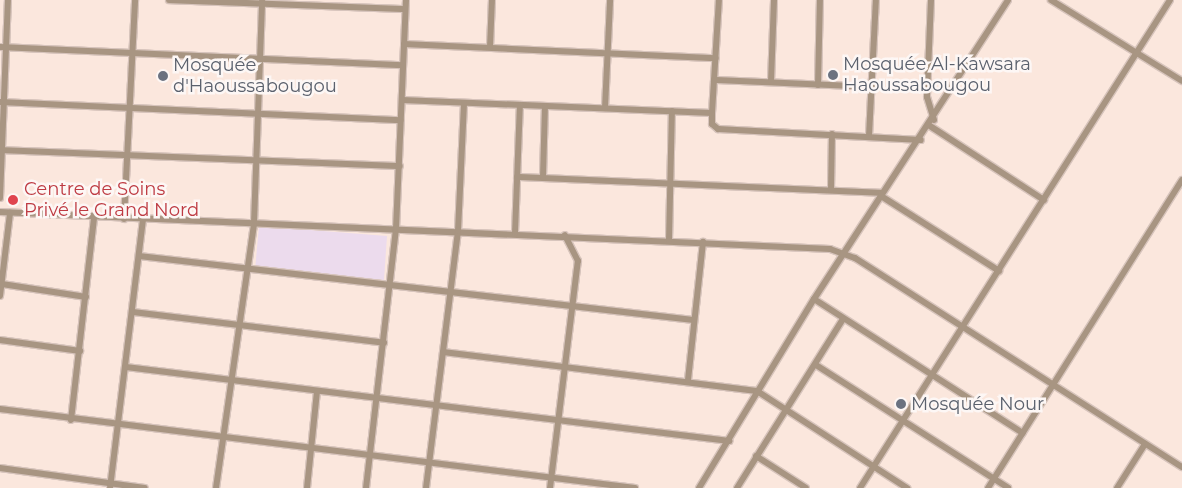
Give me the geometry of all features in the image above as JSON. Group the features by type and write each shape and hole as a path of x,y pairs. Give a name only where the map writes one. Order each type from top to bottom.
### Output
{"street":[{"path":"0,198 3,47 8,0"},
{"path":"124,219 135,0"},
{"path":"169,0 262,1 405,9"},
{"path":"366,488 396,229 406,0"},
{"path":"490,47 492,0"},
{"path":"605,108 610,0"},
{"path":"719,0 712,113 712,124 718,129 921,140"},
{"path":"771,82 774,0"},
{"path":"818,85 820,0"},
{"path":"870,136 876,0"},
{"path":"931,0 927,96 932,123 1044,200"},
{"path":"702,487 757,390 814,299 881,195 921,140 1008,0"},
{"path":"1051,0 1182,81"},
{"path":"860,488 961,326 999,271 1170,0"},
{"path":"216,488 254,223 262,1"},
{"path":"404,44 716,58"},
{"path":"3,47 403,65"},
{"path":"714,80 872,87"},
{"path":"402,100 712,113"},
{"path":"2,102 401,120"},
{"path":"426,488 458,231 464,103"},
{"path":"515,233 520,105"},
{"path":"543,177 545,106"},
{"path":"669,240 672,111"},
{"path":"831,190 832,134"},
{"path":"1,150 400,166"},
{"path":"517,176 831,190 881,195 999,271"},
{"path":"988,488 1182,180"},
{"path":"0,212 94,218 669,240 844,253 1182,467"},
{"path":"0,296 10,213"},
{"path":"71,420 94,218"},
{"path":"110,486 143,220"},
{"path":"550,488 573,308 577,252 565,236"},
{"path":"688,380 693,320 703,242"},
{"path":"139,256 450,295 693,320"},
{"path":"2,284 86,297"},
{"path":"814,299 930,376 1023,433"},
{"path":"133,312 384,342"},
{"path":"736,488 843,319"},
{"path":"0,340 80,351"},
{"path":"443,352 688,380 757,390 907,488"},
{"path":"816,364 1008,488"},
{"path":"126,367 231,382 729,441"},
{"path":"307,488 317,392"},
{"path":"0,409 222,439 635,488"},
{"path":"1117,488 1145,444"},
{"path":"756,456 806,488"},
{"path":"0,468 110,486 145,488"}],"shaded area":[{"path":"259,226 387,236 384,280 255,270"}],"place":[{"name":"Mosquée Al-Kawsara Haoussabougou","path":"833,75"},
{"name":"Mosquée d'Haoussabougou","path":"163,76"},
{"name":"Centre de Soins Privé le Grand Nord","path":"13,200"},
{"name":"Mosquée Nour","path":"901,404"}]}
